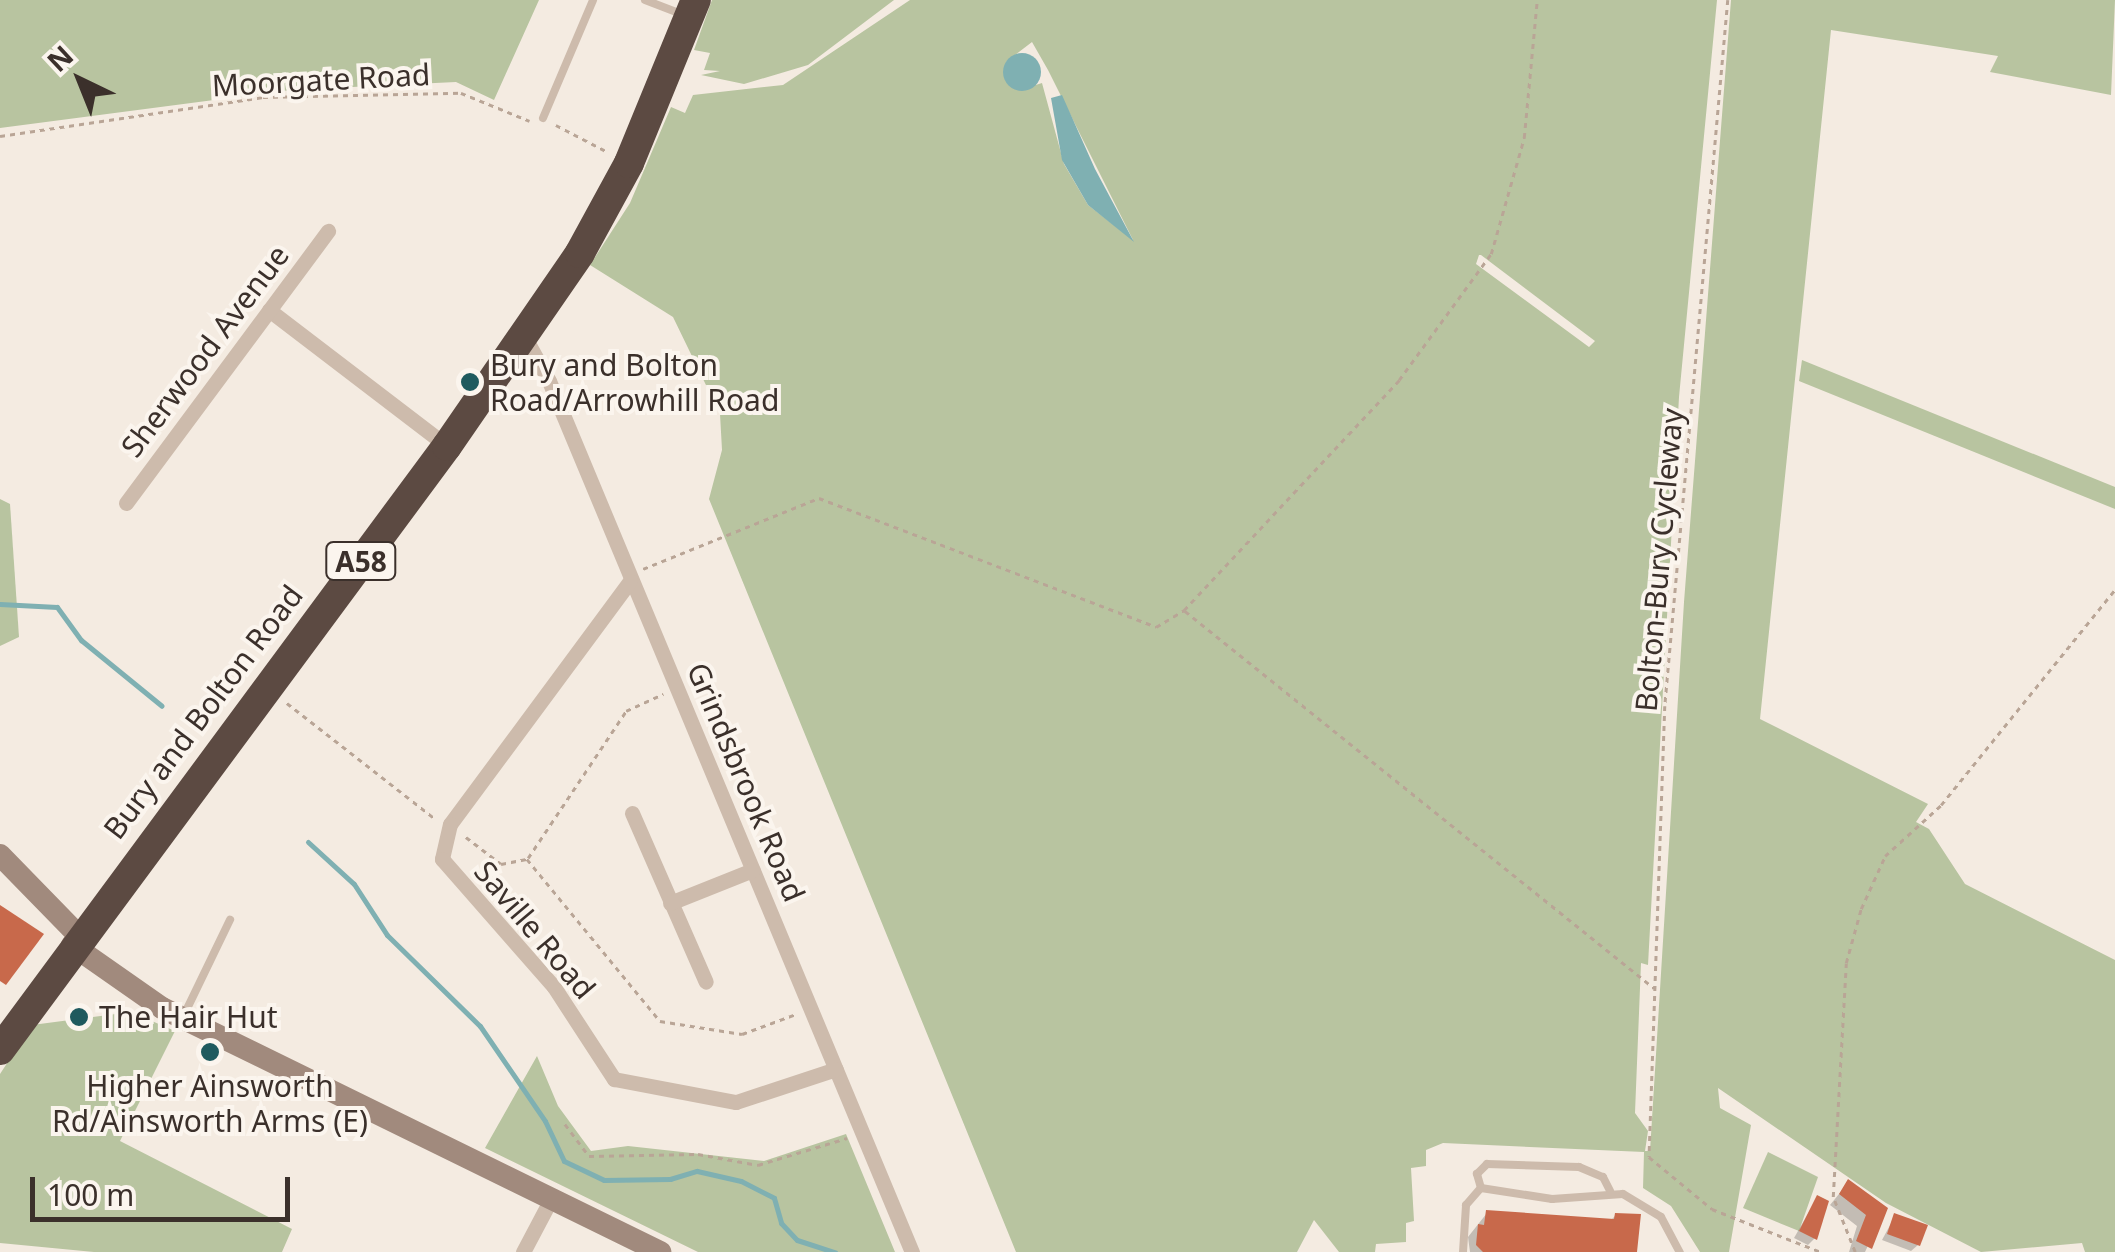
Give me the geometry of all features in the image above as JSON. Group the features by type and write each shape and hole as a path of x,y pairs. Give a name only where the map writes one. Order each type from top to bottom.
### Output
{"highway":[{"name":"Bury and Bolton Road","path":"0,1050 75,941 447,446 524,336 628,163 693,9"}],"main road":[{"path":"0,854 75,941 182,1018 660,1252"}],"street":[{"name":"Sherwood Avenue","path":"126,503 328,232"},
{"path":"269,310 447,446"},
{"name":"Grindsbrook Road","path":"524,336 549,381 912,1252"},
{"path":"448,826 629,578"},
{"path":"632,814 706,982"},
{"name":"Saville Road","path":"448,826 440,848 449,871 554,987 614,1079 736,1102 836,1069"},
{"path":"670,903 753,870"},
{"path":"523,1252 551,1198"}],"lane":[{"path":"542,118 593,0"},
{"path":"646,0 693,9"},
{"path":"182,1018 230,920"},
{"path":"1480,1188 1477,1174 1487,1164 1579,1167 1603,1177 1610,1191"},
{"path":"1480,1188 1552,1199 1610,1191 1661,1217 1680,1252"},
{"path":"1463,1252 1466,1205 1480,1188"}],"path":[{"path":"629,578 818,498 1156,627 1184,610 1398,380 1490,254 1524,138 1537,0"},
{"name":"Bolton-Bury Cycleway","path":"1728,0 1666,706 1647,1125 1650,1157 1700,1202 1821,1252"},
{"name":"Moorgate Road","path":"0,136 263,97 461,94 528,122 542,118 628,163"},
{"path":"1855,1252 1833,1197 1846,963 1861,909 1885,856 1933,814 2115,589"},
{"path":"1184,610 1654,989"},
{"path":"266,686 500,864 527,859 626,711 677,688"},
{"path":"527,859 660,1021 742,1034 811,1008"},
{"path":"566,1124 588,1156 698,1154 758,1164 862,1132"}],"green space":[{"path":"0,0 539,0 494,100 456,82 290,90 0,128"},
{"path":"712,0 894,0 808,65 744,84 701,75 720,71 704,70 710,53 694,50"},
{"path":"910,0 1717,0 1679,397 1648,965 1641,963 1635,1113 1648,1131 1645,1151 1650,1151 1684,602 1731,0 2115,0 2111,95 1990,72 1998,56 1831,30 1760,719 1928,804 1916,822 1929,829 1965,884 2115,960 2115,1252 2085,1252 2082,1243 1981,1252 1886,1203 1718,1088 1720,1108 1751,1125 1729,1252 1700,1252 1671,1206 1643,1188 1644,1152 1443,1143 1426,1150 1426,1166 1411,1168 1414,1221 1406,1223 1406,1242 1376,1244 1375,1252 1339,1252 1314,1220 1297,1252 1016,1252 709,499 722,450 720,414 673,317 590,265 630,203 671,107 685,113 693,95 783,85","holes":["1032,42 1048,70 1133,240 1088,205 1064,164 1042,83 1023,89 1006,62","1481,255 1595,341 1589,347 1476,264"]},
{"path":"1802,360 2115,487 2115,509 1799,381"},
{"path":"0,499 10,504 19,637 0,646"},
{"path":"131,1012 175,1031 120,1141 292,1229 282,1252 94,1252 0,1243 0,1074 32,1025"},
{"path":"537,1056 558,1106 591,1151 628,1146 764,1161 846,1134 895,1252 698,1252 485,1148"},
{"path":"1768,1152 1818,1177 1799,1231 1743,1208"}],"water":[{"path":"1022,53 1035,59 1041,72 1035,85 1022,91 1009,85 1003,72 1009,59"},
{"path":"1062,95 1134,242 1088,205 1062,160 1051,98"}],"building":[{"path":"0,905 44,934 6,985 0,981"},
{"path":"1848,1179 1888,1208 1872,1249 1856,1241 1866,1215 1839,1194"},
{"path":"1817,1195 1829,1201 1817,1240 1799,1231"},
{"path":"1486,1210 1614,1219 1615,1213 1641,1214 1637,1252 1483,1252 1476,1245 1478,1224 1484,1225"},
{"path":"1894,1213 1928,1225 1920,1246 1887,1234"}],"waterway":[{"path":"0,604 57,607 81,640 162,706"},
{"path":"308,842 354,884 387,935 480,1026 545,1121 564,1161 604,1180 670,1179 697,1171 741,1181 774,1198 781,1223 797,1240 835,1252"}],"place":[{"name":"Bury and Bolton Road/Arrowhill Road","path":"470,382"},
{"name":"The Hair Hut","path":"79,1017"},
{"name":"Higher Ainsworth Rd/Ainsworth Arms (E)","path":"210,1052"}]}
